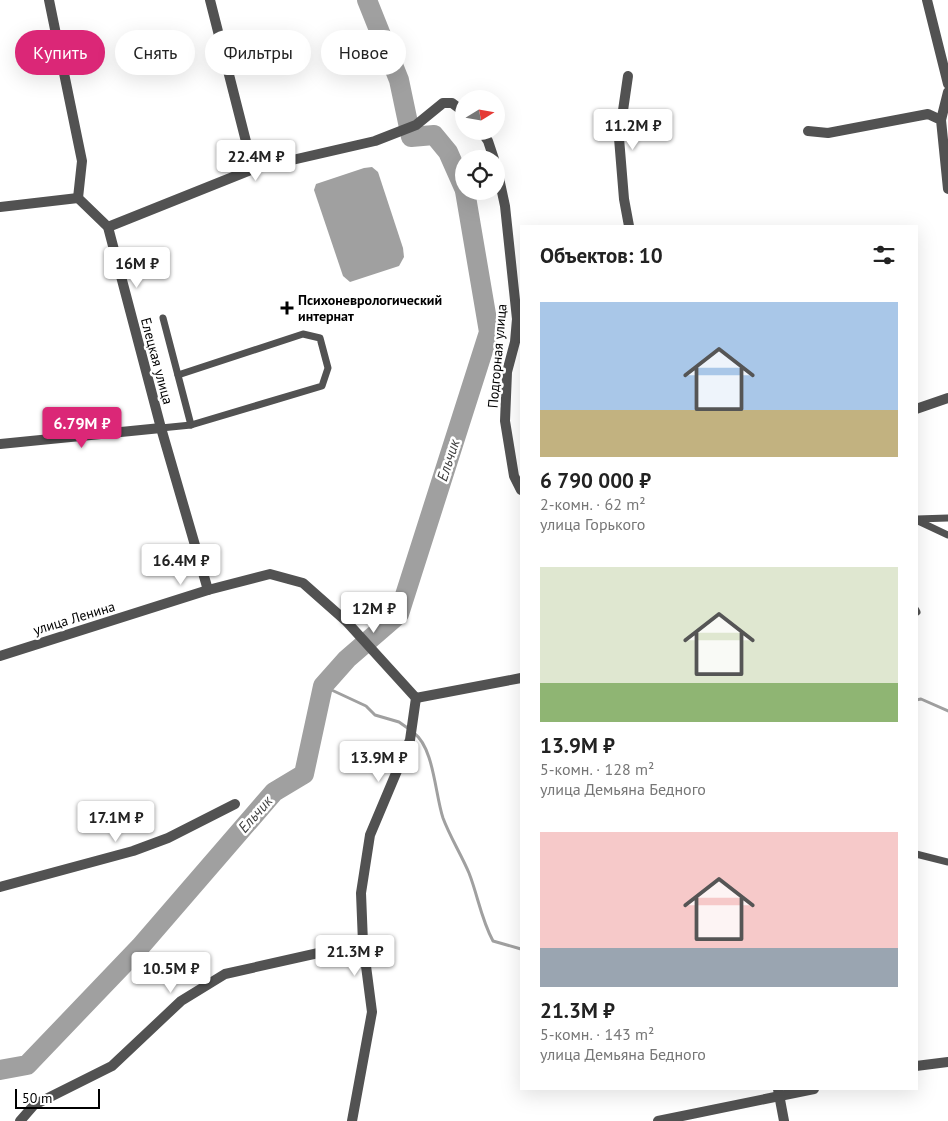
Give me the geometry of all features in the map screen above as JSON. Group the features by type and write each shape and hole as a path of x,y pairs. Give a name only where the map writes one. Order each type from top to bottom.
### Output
{"street":[{"path":"49,0 82,161 78,198"},
{"path":"210,0 253,169"},
{"path":"927,0 948,84"},
{"path":"628,76 619,138 624,199 629,225"},
{"path":"948,92 941,120 948,189"},
{"path":"78,198 108,228 253,169 375,141 399,130 416,125 444,103 452,103 455,105"},
{"path":"808,131 828,133 928,114 941,120"},
{"path":"0,207 78,198"},
{"name":"Подгорная улица","path":"504,200 517,319 515,342 507,372 505,421 514,476 520,488"},
{"name":"Елецкая улица","path":"108,228 161,428 208,590"},
{"path":"918,409 948,398"},
{"path":"0,444 161,428"},
{"name":"улица Ленина","path":"0,656 208,590 270,574 303,582 346,621 383,664 416,698"},
{"path":"352,1121 372,1012 363,943 361,893 370,835 410,740 416,698 520,678"},
{"path":"0,887 133,851 168,838 235,804"},
{"path":"20,1121 34,1105 112,1066 181,1001 225,974 363,943"},
{"path":"918,1066 948,1062"},
{"path":"658,1121 779,1093 805,1090"},
{"path":"779,1093 784,1121"}],"lane":[{"path":"163,318 191,425"},
{"path":"161,428 191,425 322,386 328,368 320,338 303,334 178,375"},
{"path":"918,520 948,518"},
{"path":"918,521 948,535"},
{"path":"918,854 948,862"}],"shaded area":[{"path":"372,167 378,172 403,248 404,257 399,266 350,282 343,276 314,190 316,184"}],"waterway":[{"name":"Ельчик","path":"367,0 399,80 411,137 434,135 448,152 455,168"},
{"name":"Ельчик","path":"0,1070 27,1065 140,947 274,792 304,774 323,686 347,659 399,614 489,332 467,200"},
{"path":"323,686 366,706 375,715 399,722 409,729"},
{"path":"918,700 921,699 948,711"},
{"path":"414,733 426,749 443,818 469,873 485,924 493,941 520,949"}],"place":[{"name":"Психоневрологический интернат","path":"287,308"}]}
